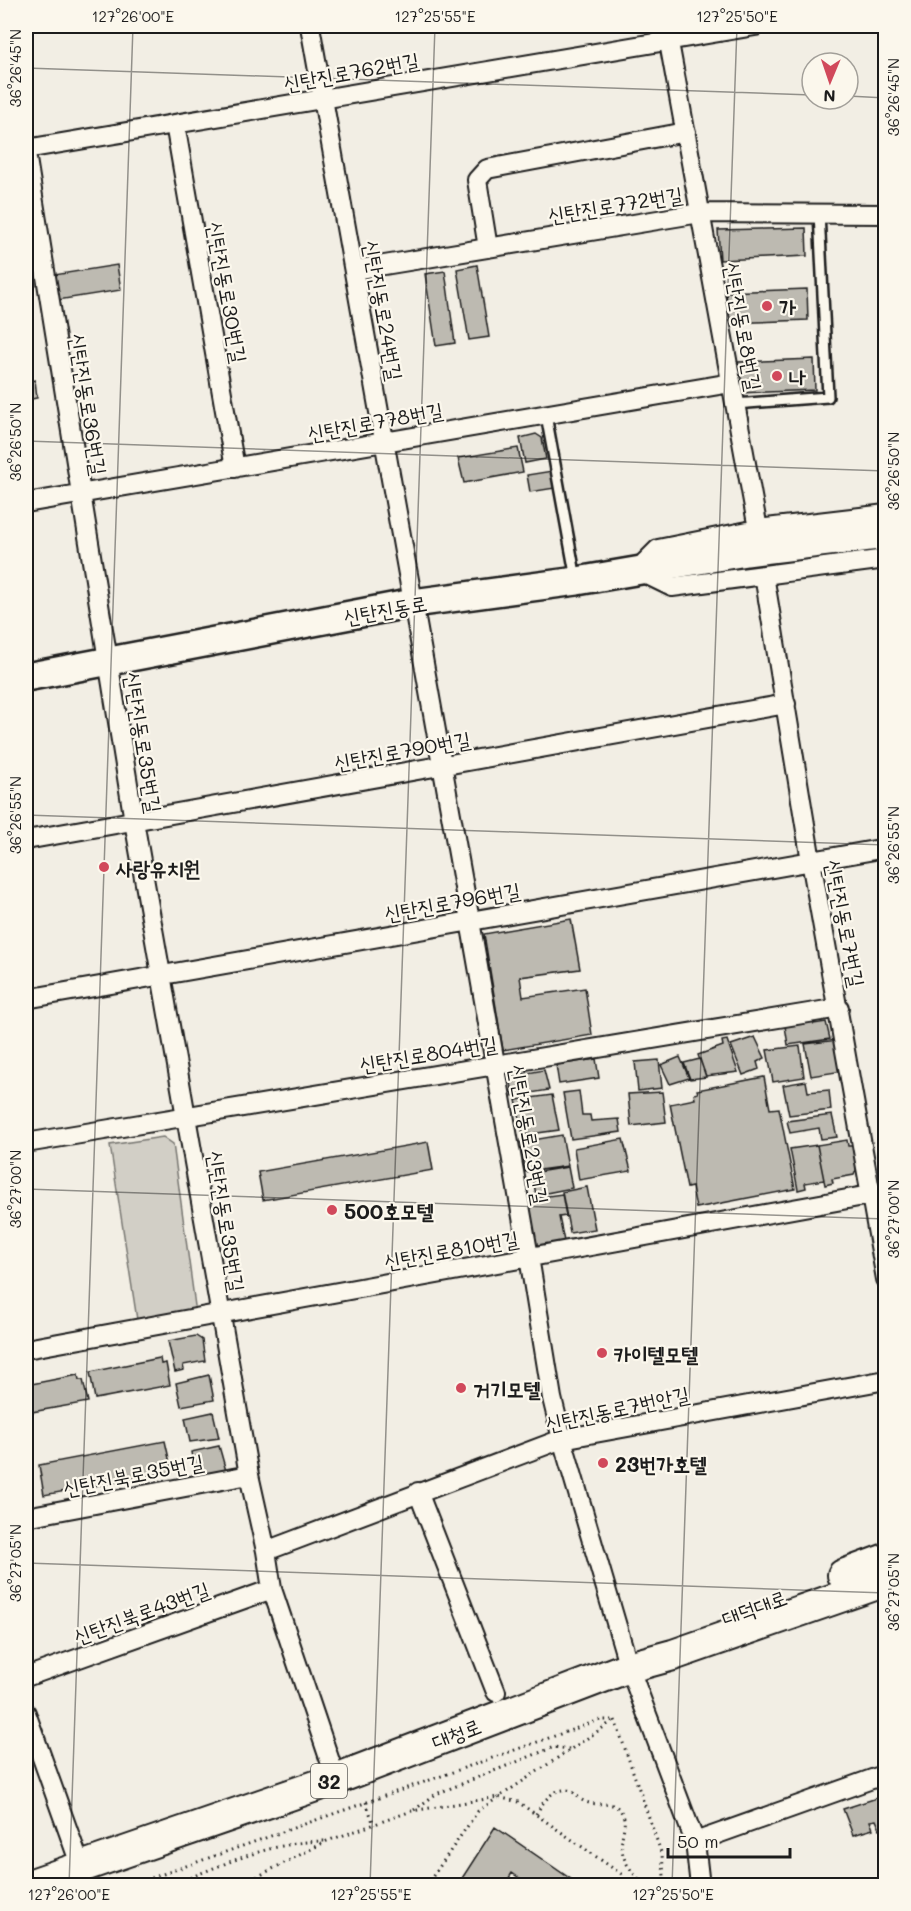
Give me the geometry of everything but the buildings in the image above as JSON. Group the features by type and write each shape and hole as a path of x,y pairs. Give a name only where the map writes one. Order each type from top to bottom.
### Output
{"main road":[{"name":"신탄진동로","path":"26,677 413,603 577,581 637,570 752,540 885,535"},
{"name":"대덕대로","path":"630,1667 670,1637 885,1559"},
{"name":"대청로","path":"26,1886 84,1876 630,1667 673,1655 885,1581"}],"street":[{"name":"신탄진동로24번길","path":"310,26 413,603"},
{"name":"신탄진로762번길","path":"26,151 323,99 668,33 755,26"},
{"name":"신탄진동로8번길","path":"668,33 735,404 752,540"},
{"name":"신탄진동로30번길","path":"175,124 236,468"},
{"path":"488,248 477,180 488,169 686,132"},
{"name":"신탄진동로36번길","path":"26,151 108,662"},
{"name":"신탄진로772번길","path":"354,270 700,213 885,214"},
{"name":"신탄진로778번길","path":"26,503 731,383"},
{"path":"752,540 885,514"},
{"path":"637,570 672,587 885,559"},
{"name":"신탄진동로7번길","path":"764,575 811,861 878,1194 885,1279"},
{"name":"신탄진동로23번길","path":"413,603 552,1398 630,1667 695,1842 700,1886"},
{"name":"신탄진동로35번길","path":"108,662 219,1314 272,1589 336,1779"},
{"name":"신탄진로790번길","path":"26,840 786,704"},
{"name":"신탄진로796번길","path":"26,999 885,848"},
{"name":"신탄진로804번길","path":"26,1143 839,1008"},
{"name":"신탄진로810번길","path":"26,1349 878,1194"},
{"name":"신탄진동로7번안길","path":"266,1551 562,1438 885,1380"},
{"name":"신탄진북로35번길","path":"26,1517 249,1475"},
{"path":"418,1492 496,1692"},
{"name":"신탄진북로43번길","path":"26,1677 272,1589"},
{"path":"26,1713 84,1876"},
{"path":"695,1842 885,1774"}],"lane":[{"path":"735,404 828,397 819,213"},
{"path":"546,415 577,581"}],"path":[{"path":"129,1886 600,1720 615,1720"},
{"path":"399,1886 408,1882 424,1886 478,1811 615,1720"},
{"path":"615,1720 662,1855 665,1886"},
{"path":"412,1811 436,1794 554,1747 570,1749"},
{"path":"536,1814 555,1792 566,1790 573,1791 585,1802 618,1807 624,1817 621,1847 629,1869 646,1886"},
{"path":"222,1886 244,1885 327,1842 412,1811 498,1797 519,1802 621,1874 624,1886"},
{"path":"366,1802 374,1825"},
{"path":"168,1886 269,1848 308,1841 327,1842"},
{"path":"621,1874 629,1869"},
{"path":"268,1886 276,1883 280,1886"}],"shaded area":[{"path":"163,1137 173,1144 195,1306 187,1317 138,1326 110,1145"}],"place":[{"name":"가","path":"767,306"},
{"name":"나","path":"777,376"},
{"name":"사랑유치원","path":"104,867"},
{"name":"500호모텔","path":"332,1210"},
{"name":"카이텔모텔","path":"602,1353"},
{"name":"거기모텔","path":"461,1388"},
{"name":"23번가호텔","path":"603,1463"}]}
